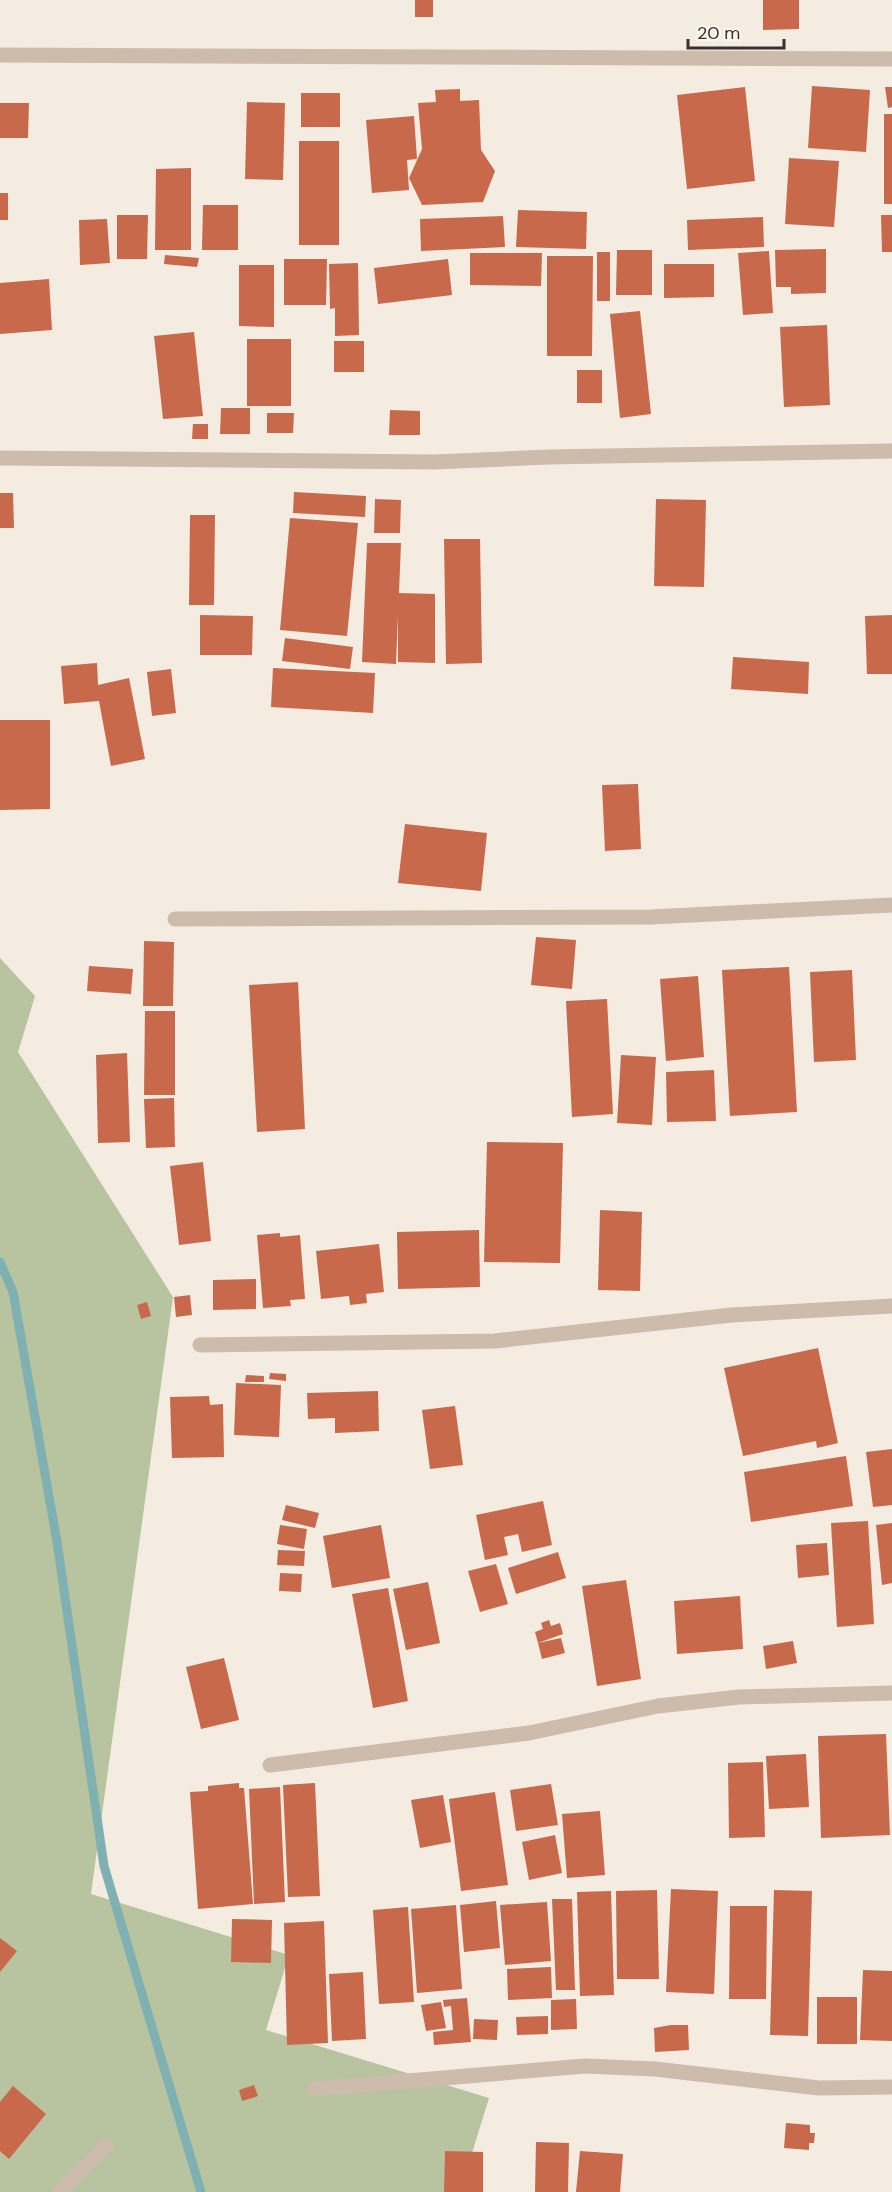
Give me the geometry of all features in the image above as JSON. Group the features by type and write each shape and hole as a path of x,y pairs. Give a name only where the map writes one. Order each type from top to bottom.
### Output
{"street":[{"path":"0,55 892,59"},
{"path":"0,458 434,462 548,457 892,451"},
{"path":"175,919 662,917 892,905"},
{"path":"200,1345 495,1341 732,1315 892,1306"},
{"path":"270,1765 529,1733 658,1706 739,1697 892,1693"},
{"path":"314,2089 585,2066 655,2069 819,2088 892,2087"},
{"path":"59,2192 106,2146"}],"green space":[{"path":"0,958 35,996 18,1052 173,1297 91,1894 289,1955 266,2030 489,2098 460,2192 0,2192"}],"building":[{"path":"415,0 433,0 433,17 415,17"},
{"path":"763,0 799,0 799,29 763,30"},
{"path":"812,86 870,90 866,152 808,148"},
{"path":"745,87 755,181 687,189 677,95"},
{"path":"885,87 892,87 892,107 888,108"},
{"path":"460,89 460,101 479,100 481,150 495,171 483,202 422,205 409,178 422,149 418,103 436,102 435,90"},
{"path":"301,93 340,93 340,127 301,127"},
{"path":"247,102 285,103 283,180 245,179"},
{"path":"0,103 29,103 28,138 0,138"},
{"path":"884,114 892,114 892,204 884,204"},
{"path":"414,116 417,159 407,160 409,190 372,193 366,120"},
{"path":"299,141 339,141 339,245 299,245"},
{"path":"789,158 839,161 834,227 785,224"},
{"path":"191,168 191,250 155,250 156,169"},
{"path":"0,193 8,193 8,220 0,220"},
{"path":"203,205 238,205 238,250 202,250"},
{"path":"518,210 587,212 586,249 516,247"},
{"path":"117,215 148,215 147,259 117,259"},
{"path":"881,215 892,215 892,252 882,252"},
{"path":"503,216 505,247 421,251 420,219"},
{"path":"763,217 764,247 688,250 687,220"},
{"path":"107,219 110,263 80,265 79,220"},
{"path":"826,249 826,293 791,294 791,287 776,287 775,250"},
{"path":"617,250 652,250 652,295 616,295"},
{"path":"769,251 773,313 743,315 738,253"},
{"path":"597,252 610,252 610,301 597,301"},
{"path":"470,253 542,253 541,286 470,285"},
{"path":"165,255 199,258 197,267 164,264"},
{"path":"547,256 593,256 592,356 547,356"},
{"path":"284,259 327,259 326,305 284,305"},
{"path":"448,259 452,295 378,304 374,268"},
{"path":"358,263 359,335 335,336 335,308 330,309 329,264"},
{"path":"664,264 714,264 714,297 664,298"},
{"path":"239,265 274,265 274,327 239,326"},
{"path":"49,279 52,330 0,334 0,283"},
{"path":"640,311 651,414 620,418 610,314"},
{"path":"827,325 830,405 784,407 780,327"},
{"path":"194,332 203,416 163,419 154,336"},
{"path":"247,339 291,339 291,406 247,406"},
{"path":"334,341 364,341 364,372 334,372"},
{"path":"577,370 602,370 602,403 577,403"},
{"path":"221,408 250,408 250,434 220,434"},
{"path":"390,410 420,411 420,435 389,435"},
{"path":"267,413 294,413 293,433 267,433"},
{"path":"193,424 208,424 208,439 192,439"},
{"path":"294,492 366,496 365,517 293,513"},
{"path":"0,493 13,493 14,528 0,528"},
{"path":"375,499 401,500 400,533 374,533"},
{"path":"656,499 706,500 704,587 654,586"},
{"path":"190,515 215,515 214,605 189,605"},
{"path":"290,518 358,523 347,636 280,630"},
{"path":"444,539 480,539 482,663 446,664"},
{"path":"367,543 401,543 399,593 435,594 435,663 398,662 398,615 396,664 362,662"},
{"path":"200,615 253,616 252,655 200,655"},
{"path":"892,615 892,674 867,674 865,616"},
{"path":"285,638 353,647 350,669 282,661"},
{"path":"733,657 809,662 808,694 731,689"},
{"path":"97,663 98,685 129,678 145,759 111,766 99,701 64,704 61,666"},
{"path":"273,668 375,673 373,713 271,707"},
{"path":"171,669 176,713 152,716 147,672"},
{"path":"0,720 50,720 50,809 0,810"},
{"path":"638,784 641,849 605,851 602,785"},
{"path":"405,824 487,833 481,891 398,883"},
{"path":"536,937 576,940 572,989 531,985"},
{"path":"144,941 174,942 173,1006 143,1006"},
{"path":"89,966 133,969 131,994 87,991"},
{"path":"789,967 797,1112 730,1116 722,970"},
{"path":"852,970 856,1060 814,1062 810,972"},
{"path":"698,976 704,1057 666,1061 660,979"},
{"path":"298,982 305,1129 257,1132 249,985"},
{"path":"607,999 613,1114 572,1117 566,1001"},
{"path":"145,1011 175,1011 175,1095 144,1095"},
{"path":"127,1053 130,1142 98,1143 96,1055"},
{"path":"621,1055 656,1057 652,1125 617,1123"},
{"path":"714,1070 716,1121 667,1122 666,1072"},
{"path":"174,1098 175,1147 146,1148 144,1099"},
{"path":"487,1142 563,1143 560,1263 484,1262"},
{"path":"203,1162 211,1241 179,1245 170,1166"},
{"path":"600,1210 642,1212 640,1291 598,1290"},
{"path":"479,1230 480,1287 398,1289 397,1232"},
{"path":"280,1233 280,1237 300,1235 305,1299 290,1300 291,1306 263,1308 257,1235"},
{"path":"379,1244 384,1292 366,1294 367,1303 350,1305 349,1296 321,1299 316,1251"},
{"path":"256,1279 256,1309 213,1310 213,1280"},
{"path":"190,1295 192,1315 176,1317 174,1297"},
{"path":"147,1302 151,1316 141,1319 137,1305"},
{"path":"818,1348 838,1443 817,1448 816,1441 743,1456 724,1368"},
{"path":"270,1373 286,1374 286,1381 269,1379"},
{"path":"246,1375 264,1376 264,1382 245,1382"},
{"path":"236,1383 281,1385 279,1437 234,1435"},
{"path":"378,1391 379,1431 335,1433 335,1418 308,1419 307,1393"},
{"path":"209,1396 210,1405 223,1404 224,1457 172,1458 170,1397"},
{"path":"455,1406 463,1465 430,1469 422,1410"},
{"path":"892,1449 892,1505 873,1507 866,1452"},
{"path":"846,1456 853,1506 751,1522 744,1472"},
{"path":"543,1501 552,1545 522,1552 518,1534 504,1537 508,1555 485,1560 476,1515"},
{"path":"286,1505 319,1513 315,1528 282,1520"},
{"path":"868,1521 874,1624 837,1627 831,1523"},
{"path":"892,1523 892,1583 882,1585 876,1525"},
{"path":"280,1525 307,1529 304,1549 277,1544"},
{"path":"381,1525 390,1578 332,1588 323,1536"},
{"path":"827,1543 829,1575 798,1578 796,1545"},
{"path":"278,1550 305,1551 304,1566 277,1565"},
{"path":"558,1552 566,1578 516,1594 508,1568"},
{"path":"496,1564 508,1604 480,1612 468,1571"},
{"path":"280,1573 302,1574 301,1592 279,1591"},
{"path":"626,1580 641,1679 597,1686 582,1586"},
{"path":"428,1582 440,1643 406,1650 393,1589"},
{"path":"388,1588 408,1701 373,1708 352,1594"},
{"path":"740,1596 743,1649 677,1654 674,1601"},
{"path":"549,1620 551,1626 560,1623 563,1634 538,1643 535,1632 543,1629 541,1623"},
{"path":"561,1638 565,1653 542,1659 538,1643"},
{"path":"793,1641 797,1663 766,1669 763,1646"},
{"path":"224,1658 239,1720 201,1729 186,1667"},
{"path":"886,1734 890,1835 821,1838 818,1736"},
{"path":"806,1754 809,1807 769,1809 766,1756"},
{"path":"763,1762 765,1837 729,1838 728,1763"},
{"path":"239,1783 239,1788 244,1788 253,1904 198,1909 190,1792 208,1791 208,1786"},
{"path":"315,1783 320,1896 288,1897 283,1785"},
{"path":"551,1784 558,1825 516,1831 510,1790"},
{"path":"280,1787 285,1902 254,1904 249,1789"},
{"path":"495,1792 508,1885 461,1891 449,1799"},
{"path":"443,1795 451,1842 420,1848 411,1800"},
{"path":"600,1811 605,1875 567,1878 562,1814"},
{"path":"555,1835 562,1873 529,1880 522,1842"},
{"path":"671,1889 718,1891 714,1994 666,1992"},
{"path":"657,1890 659,1979 617,1979 616,1891"},
{"path":"774,1890 812,1891 808,2036 770,2035"},
{"path":"611,1891 614,1995 580,1996 577,1892"},
{"path":"552,1899 572,1899 575,1990 556,1990"},
{"path":"496,1901 500,1948 464,1952 460,1905"},
{"path":"547,1902 551,1961 505,1965 500,1905"},
{"path":"456,1905 462,1989 417,1993 411,1909"},
{"path":"730,1906 767,1906 766,1999 729,1999"},
{"path":"408,1907 414,2002 379,2004 373,1910"},
{"path":"232,1919 272,1920 271,1963 231,1962"},
{"path":"324,1921 328,2043 287,2045 284,1923"},
{"path":"0,1938 17,1951 0,1972"},
{"path":"551,1967 552,1998 508,2000 507,1969"},
{"path":"863,1970 892,1971 892,2041 860,2040"},
{"path":"363,1972 366,2039 332,2041 329,1974"},
{"path":"817,1997 857,1997 857,2044 817,2044"},
{"path":"467,1998 471,2042 434,2045 433,2032 453,2030 451,2006 444,2007 443,2000"},
{"path":"576,1999 577,2029 551,2030 551,2000"},
{"path":"441,2002 446,2028 426,2031 421,2005"},
{"path":"548,2016 548,2034 517,2035 516,2017"},
{"path":"474,2019 498,2020 497,2040 473,2039"},
{"path":"688,2025 689,2050 655,2052 654,2028"},
{"path":"254,2085 258,2096 242,2101 239,2090"},
{"path":"13,2086 46,2114 9,2159 0,2151 0,2102"},
{"path":"786,2123 810,2125 810,2133 815,2133 814,2143 809,2143 809,2150 784,2148"},
{"path":"536,2142 569,2143 568,2192 535,2192"},
{"path":"445,2151 483,2152 483,2192 444,2192"},
{"path":"580,2151 623,2154 620,2192 576,2192"}],"waterway":[{"path":"0,1262 13,1292 57,1542 104,1866 201,2192"}]}
